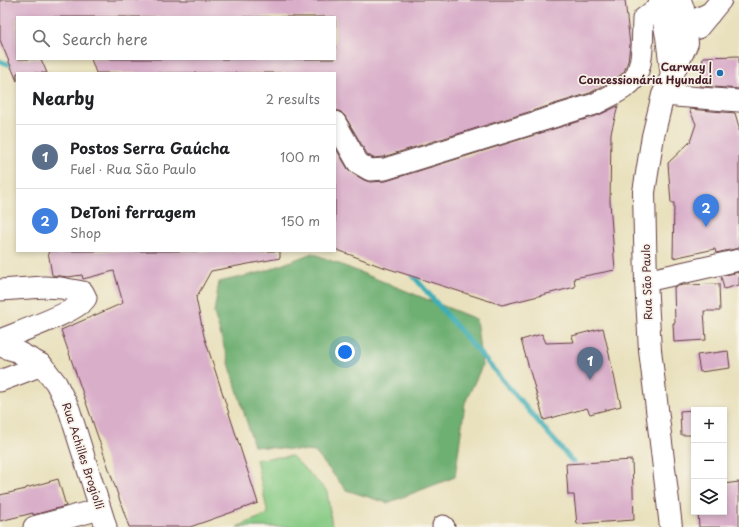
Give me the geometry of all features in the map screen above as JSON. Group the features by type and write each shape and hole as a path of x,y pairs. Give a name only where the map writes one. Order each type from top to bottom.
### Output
{"main road":[{"path":"668,1 686,33 715,7"},
{"path":"668,1 668,86"},
{"name":"Rua São Paulo","path":"671,527 650,350 646,281 644,192 653,136 686,33"}],"street":[{"path":"336,124 358,163 370,170 385,169 595,104 630,84 640,67 643,20 668,1"},
{"path":"668,86 739,101"},
{"path":"646,281 739,260"},
{"path":"0,290 44,287 61,288 83,292 86,298 84,302 70,310 0,340"},
{"name":"Rua Achilles Brogiolli","path":"0,346 16,351 42,365 56,383 69,409 103,518"},
{"path":"0,381 42,365"},
{"path":"34,527 103,518"}],"green space":[{"path":"312,253 476,319 482,366 465,403 455,477 387,503 346,490 315,452 254,446 214,313 219,282 263,272"},
{"path":"292,456 327,491 332,527 237,527 268,514 256,459"}],"building":[{"path":"0,0 625,0 630,45 628,61 624,72 614,80 590,93 383,157 373,158 367,154 345,116 341,112 336,110 336,72 96,72 91,60 336,60 336,16 16,16 16,60 41,60 47,72 16,72 16,79 0,40"},
{"name":"Carway | Concessionária Hyundai","path":"739,56 739,89 700,86 703,57"},
{"path":"618,106 611,133 610,202 615,270 574,278 575,287 502,305 377,265 336,249 336,149 352,173 370,182 386,181 599,115"},
{"path":"689,109 735,113 739,127 739,248 716,253 715,249 673,258 674,203 671,203 668,163 690,142 696,124"},
{"path":"48,252 280,252 280,258 211,271 196,298 204,336 258,503 190,527 129,527 61,330 123,303 114,271 83,279 82,275 68,277 52,275"},
{"path":"739,272 739,285 724,289 721,276"},
{"path":"719,284 720,311 704,311 706,340 674,342 674,287 683,285"},
{"path":"603,328 621,406 590,414 587,408 544,420 521,340 542,334 546,343 574,342 572,336"},
{"path":"728,351 730,368 700,372 697,355"},
{"path":"691,410 691,435 681,435 680,411"},
{"path":"632,460 634,520 577,524 574,495 568,495 566,464"},
{"path":"58,479 66,506 33,515 33,513 0,521 0,495"},
{"path":"739,482 739,527 699,527 698,515 727,515 727,484"}],"waterway":[{"path":"0,61 16,67"},
{"path":"410,272 578,468"}],"place":[{"name":"Carway | Concessionária Hyundai","path":"720,73"},
{"name":"DeToni ferragem","path":"706,227"},
{"name":"Postos Serra Gaúcha","path":"590,380"}]}
